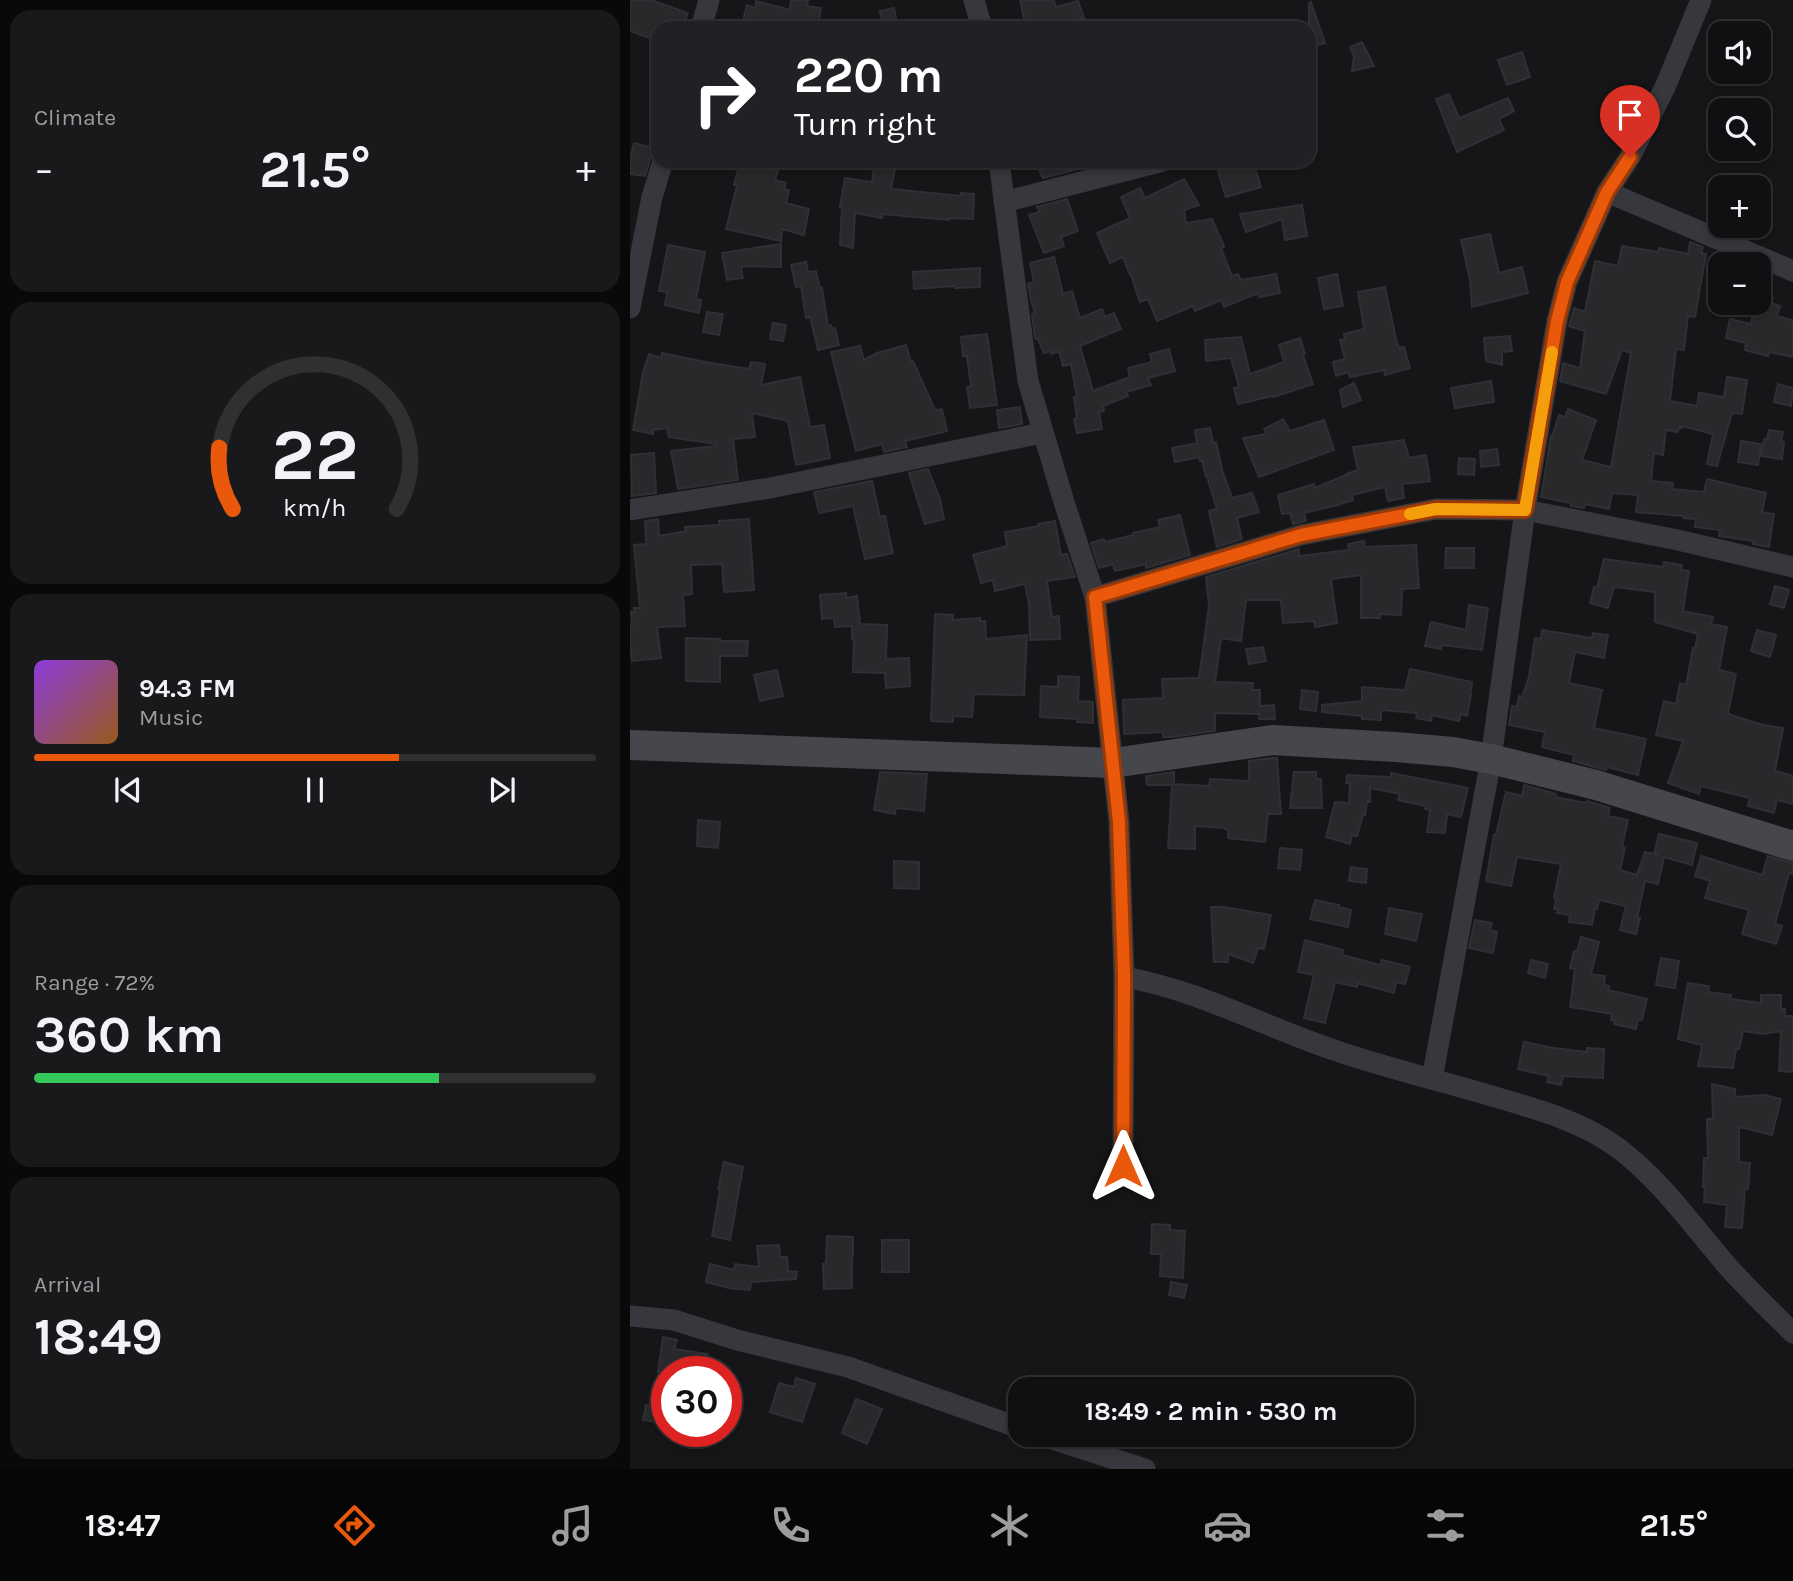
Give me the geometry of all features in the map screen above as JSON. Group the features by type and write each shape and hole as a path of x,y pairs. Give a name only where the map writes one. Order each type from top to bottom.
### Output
{"main road":[{"path":"630,745 1113,763 1272,740 1396,747 1453,752 1491,759 1597,785 1793,846"}],"street":[{"path":"703,21 709,0"},
{"path":"974,0 980,21"},
{"path":"1432,1079 1491,759 1525,510 1557,321 1567,282 1607,192 1630,157 1666,85 1701,0"},
{"path":"630,308 652,197 661,168"},
{"path":"1000,168 1028,381 1095,597 1119,822 1124,976 1123,1166"},
{"path":"1004,202 1136,168"},
{"path":"1607,192 1793,271"},
{"path":"630,510 770,488 1042,433"},
{"path":"1095,597 1301,535 1436,509 1525,510 1793,566"},
{"path":"1124,976 1169,987 1231,1008 1330,1049 1545,1111 1579,1125 1617,1147 1640,1167 1732,1272 1793,1333"},
{"path":"630,1317 674,1320 737,1340 848,1367 1008,1424"},
{"path":"1077,1447 1145,1469"}],"building":[{"path":"632,0 651,0 688,13 685,21 651,21 651,38 630,31"},
{"path":"791,0 808,0 807,6 821,8 819,21 743,21 747,5 755,8 756,1 790,10"},
{"path":"1020,0 1054,0 1056,7 1078,1 1084,18 1074,21 1024,21"},
{"path":"1311,2 1325,43 1316,46 1316,21 1309,21"},
{"path":"894,8 897,21 882,21 880,11"},
{"path":"1362,42 1374,66 1352,71 1354,56 1350,47"},
{"path":"1522,52 1530,77 1507,85 1498,60"},
{"path":"1449,94 1459,118 1508,98 1514,111 1499,119 1504,130 1457,152 1436,99"},
{"path":"634,143 651,147 645,176 630,174"},
{"path":"739,168 778,171 775,180 786,183 784,189 789,190 786,203 809,209 804,235 782,229 781,241 726,229 737,185 734,185"},
{"path":"874,168 895,168 891,189 961,196 961,193 974,194 973,219 949,220 882,214 882,218 855,213 853,248 840,245 840,207 845,178 872,182"},
{"path":"1038,168 1078,169 1043,178"},
{"path":"1217,168 1255,168 1261,187 1226,197"},
{"path":"1184,179 1199,205 1184,210 1186,223 1212,219 1222,241 1224,247 1221,248 1232,276 1238,274 1241,280 1276,274 1280,293 1259,297 1258,293 1224,307 1221,300 1195,311 1193,306 1157,321 1148,299 1140,302 1123,257 1110,263 1097,233 1130,218 1121,197 1140,188 1145,198"},
{"path":"1067,199 1078,231 1061,237 1064,246 1044,253 1029,215 1039,212 1037,207"},
{"path":"1302,205 1307,236 1285,240 1282,219 1246,232 1240,214"},
{"path":"1490,234 1499,273 1522,267 1528,293 1472,307 1470,280 1461,240"},
{"path":"1690,242 1703,247 1701,253 1706,254 1695,317 1688,316 1684,350 1676,349 1670,401 1697,406 1699,393 1724,397 1727,377 1747,380 1742,414 1732,413 1717,466 1707,464 1713,434 1682,426 1678,432 1666,430 1663,455 1654,453 1651,481 1673,483 1672,489 1704,492 1707,479 1766,493 1762,512 1774,514 1769,547 1753,544 1753,541 1719,536 1720,530 1695,527 1696,519 1636,512 1638,495 1612,493 1609,509 1585,504 1584,508 1571,506 1571,503 1541,497 1551,436 1559,415 1565,417 1568,409 1596,420 1582,460 1611,467 1631,353 1622,350 1606,394 1560,381 1563,363 1580,368 1585,331 1569,326 1574,308 1585,312 1595,261 1618,266 1622,246 1658,252 1659,248 1688,254"},
{"path":"781,244 781,267 741,266 743,278 727,280 722,253"},
{"path":"668,245 705,252 696,299 701,300 699,313 665,305 667,292 659,291"},
{"path":"1054,257 1063,294 1072,291 1080,318 1102,309 1105,317 1114,313 1121,329 1080,346 1093,391 1130,377 1128,368 1152,362 1150,354 1169,349 1175,371 1148,378 1151,385 1126,392 1128,396 1103,406 1104,411 1099,412 1102,429 1077,433 1074,397 1077,397 1071,364 1063,366 1059,351 1044,353 1035,337 1032,314 1035,313 1028,284 1034,282 1030,263"},
{"path":"806,262 808,272 816,271 822,288 828,326 835,328 839,345 818,350 810,317 806,318 801,286 796,287 791,265"},
{"path":"980,268 980,287 914,289 913,272"},
{"path":"1337,274 1343,306 1324,309 1318,278"},
{"path":"1385,287 1396,339 1399,348 1404,347 1410,368 1385,375 1384,370 1350,377 1348,372 1336,376 1333,362 1345,359 1340,340 1345,339 1344,334 1364,329 1358,292"},
{"path":"1771,303 1780,306 1777,316 1793,320 1793,357 1769,352 1768,356 1745,350 1746,343 1726,338 1730,319 1751,324 1752,317 1755,315 1771,315"},
{"path":"707,312 723,314 719,335 703,332"},
{"path":"773,323 786,325 783,341 770,339"},
{"path":"987,334 997,405 970,408 967,387 971,386 961,337"},
{"path":"1510,336 1512,351 1502,352 1502,365 1486,361 1484,338"},
{"path":"1241,337 1250,374 1284,362 1279,345 1300,338 1313,384 1273,397 1238,404 1234,388 1239,387 1231,358 1206,361 1205,340"},
{"path":"906,345 911,362 913,361 935,410 942,409 947,431 905,441 907,447 884,452 882,444 856,451 831,352 860,346 864,360 877,353"},
{"path":"662,353 749,369 751,362 765,364 761,385 800,377 810,427 824,425 830,458 796,465 788,421 752,413 755,437 733,439 738,480 678,489 671,451 716,444 669,437 667,428 653,430 653,434 633,430 643,372 649,354 661,358"},
{"path":"1491,381 1494,402 1455,408 1451,388"},
{"path":"1354,383 1361,400 1343,407 1340,390"},
{"path":"1778,384 1793,388 1791,406 1774,402"},
{"path":"1020,407 1022,424 999,428 997,410"},
{"path":"1283,419 1290,431 1324,420 1334,450 1259,477 1243,438 1267,434 1264,429"},
{"path":"1210,428 1232,498 1252,493 1259,512 1237,518 1242,539 1217,547 1209,511 1217,509 1202,461 1199,457 1175,462 1172,448 1197,443 1195,430"},
{"path":"1769,430 1783,432 1782,459 1761,456 1764,439 1767,439"},
{"path":"1404,440 1409,458 1426,455 1430,481 1402,484 1404,498 1388,501 1385,487 1352,495 1353,500 1338,505 1304,513 1306,521 1293,524 1290,513 1282,514 1278,495 1314,484 1315,488 1358,470 1353,447"},
{"path":"1741,441 1761,444 1758,465 1738,462"},
{"path":"1497,449 1499,465 1481,467 1480,451"},
{"path":"654,453 656,493 632,496 631,455"},
{"path":"1459,458 1475,459 1474,475 1458,474"},
{"path":"928,469 940,499 944,519 925,524 909,473"},
{"path":"872,481 880,517 885,516 893,553 865,559 853,506 819,513 814,492"},
{"path":"1180,515 1190,555 1146,568 1146,564 1115,571 1113,564 1099,568 1091,543 1104,539 1105,542 1160,527 1158,520"},
{"path":"658,519 659,536 686,531 685,527 719,525 719,521 749,519 754,590 724,592 722,564 691,565 692,594 683,595 685,626 657,627 661,658 632,661 631,612 635,612 634,608 640,608 634,545 646,544 645,521"},
{"path":"1055,521 1061,555 1067,554 1075,577 1047,581 1052,617 1059,616 1060,639 1030,640 1029,604 1025,584 995,591 993,580 981,583 973,555 1007,546 1005,532"},
{"path":"1364,541 1365,547 1416,545 1419,588 1402,589 1401,615 1380,614 1380,618 1361,618 1361,575 1331,579 1337,623 1315,627 1314,621 1283,623 1281,600 1246,600 1241,641 1221,638 1215,682 1253,683 1252,690 1260,690 1260,706 1274,705 1275,719 1259,719 1259,714 1215,713 1215,731 1173,737 1163,737 1163,732 1124,734 1123,700 1163,698 1162,679 1199,678 1209,606 1206,577 1299,549 1299,556 1349,550 1348,544"},
{"path":"1446,548 1474,548 1474,568 1445,568"},
{"path":"1604,559 1663,567 1664,562 1682,565 1681,570 1689,571 1683,611 1713,617 1711,624 1727,627 1719,670 1736,674 1728,714 1783,728 1775,771 1793,776 1793,804 1777,800 1774,813 1748,806 1750,798 1701,786 1699,794 1668,783 1683,741 1656,735 1664,701 1676,704 1680,683 1686,685 1698,634 1655,622 1655,592 1614,587 1608,608 1590,603 1594,587 1597,588"},
{"path":"1775,586 1789,590 1784,608 1770,604"},
{"path":"846,593 846,598 857,596 860,624 887,625 886,659 909,658 910,686 886,688 885,673 853,672 852,626 835,627 834,618 822,619 820,595"},
{"path":"1469,605 1488,608 1482,650 1442,645 1441,649 1425,646 1431,622 1466,630"},
{"path":"935,614 953,615 952,620 980,618 980,621 985,621 986,639 1027,635 1024,695 974,694 972,717 953,716 953,722 931,721"},
{"path":"1542,630 1592,638 1593,633 1608,635 1604,658 1575,652 1569,683 1602,690 1594,728 1646,739 1638,775 1573,761 1574,755 1542,747 1545,732 1509,725 1512,706 1517,707 1519,696 1522,697 1529,677 1535,638 1541,639"},
{"path":"1757,630 1776,635 1770,657 1751,651"},
{"path":"686,638 748,641 747,656 720,656 720,682 686,681"},
{"path":"1263,647 1266,661 1249,664 1246,649"},
{"path":"1410,669 1472,682 1467,716 1461,714 1459,721 1432,715 1431,721 1416,718 1417,713 1381,710 1381,720 1322,712 1322,705 1362,701 1362,687 1405,690"},
{"path":"777,670 783,696 760,701 754,675"},
{"path":"1058,676 1079,677 1078,701 1093,702 1093,723 1077,722 1077,719 1040,717 1041,686 1058,687"},
{"path":"1302,690 1318,692 1316,711 1300,709"},
{"path":"1277,758 1281,814 1268,814 1265,842 1228,838 1228,830 1225,828 1195,826 1195,849 1168,848 1172,785 1147,785 1146,776 1174,772 1174,784 1209,786 1210,779 1249,781 1249,761"},
{"path":"880,772 927,774 924,811 896,808 895,814 874,810"},
{"path":"1294,772 1316,772 1316,779 1321,779 1322,808 1290,808"},
{"path":"1391,773 1468,788 1461,817 1447,814 1445,833 1427,832 1430,810 1425,809 1426,806 1398,800 1400,794 1370,788 1370,802 1367,802 1357,836 1352,835 1350,844 1326,837 1335,802 1349,803 1350,783 1346,783 1347,775 1391,777"},
{"path":"1524,785 1556,794 1555,797 1586,803 1587,801 1610,808 1608,816 1628,820 1620,870 1637,875 1645,852 1654,854 1659,834 1697,843 1692,865 1664,857 1658,884 1645,881 1636,934 1620,930 1626,906 1599,900 1592,925 1569,922 1570,915 1557,913 1558,909 1554,909 1554,898 1561,864 1517,857 1511,886 1486,881 1494,835 1506,792 1522,796"},
{"path":"698,820 720,822 718,848 697,846"},
{"path":"1280,848 1302,850 1300,870 1278,868"},
{"path":"1701,856 1762,875 1768,856 1793,863 1793,874 1789,873 1775,924 1782,926 1776,944 1742,934 1749,910 1705,898 1710,881 1695,876"},
{"path":"894,861 919,862 919,889 894,888"},
{"path":"1351,867 1367,869 1366,883 1349,881"},
{"path":"1315,900 1351,910 1348,927 1310,919"},
{"path":"1211,907 1271,915 1264,949 1258,948 1253,963 1228,954 1228,962 1214,962"},
{"path":"1389,908 1422,914 1416,941 1385,934"},
{"path":"1475,920 1492,923 1490,930 1497,932 1493,953 1469,948"},
{"path":"1581,937 1599,942 1591,974 1605,976 1604,985 1609,986 1608,990 1647,999 1642,1020 1638,1019 1636,1029 1614,1024 1615,1021 1611,1020 1612,1014 1570,1007 1575,969 1570,968"},
{"path":"1305,940 1343,950 1342,955 1380,965 1382,960 1410,967 1405,984 1396,982 1394,993 1358,983 1357,987 1335,982 1325,1023 1304,1018 1314,975 1298,972"},
{"path":"1661,958 1679,961 1675,988 1656,985"},
{"path":"1531,960 1548,964 1545,978 1528,973"},
{"path":"1688,983 1709,986 1708,992 1731,995 1730,999 1761,1003 1761,995 1781,995 1781,1009 1785,1009 1785,1016 1793,1016 1793,1072 1779,1071 1781,1031 1763,1034 1743,1031 1733,1068 1698,1066 1702,1045 1678,1039"},
{"path":"1524,1042 1587,1052 1587,1048 1604,1049 1603,1078 1563,1076 1561,1085 1547,1082 1549,1076 1518,1069"},
{"path":"1712,1084 1735,1089 1735,1097 1764,1095 1781,1099 1772,1135 1739,1127 1739,1162 1750,1163 1742,1228 1725,1227 1727,1205 1704,1202 1704,1158 1708,1158 1707,1119 1713,1119"},
{"path":"724,1162 743,1167 730,1240 712,1236"},
{"path":"1152,1224 1170,1225 1170,1230 1185,1231 1183,1278 1160,1276 1161,1254 1151,1254"},
{"path":"827,1236 853,1237 852,1288 824,1289 823,1264 826,1264"},
{"path":"882,1240 909,1240 909,1272 882,1272"},
{"path":"779,1245 780,1257 787,1257 788,1271 797,1272 796,1279 751,1282 750,1290 706,1282 710,1264 734,1270 735,1264 759,1267 757,1246"},
{"path":"1171,1282 1187,1285 1184,1298 1169,1295"},
{"path":"663,1337 677,1340 674,1349 708,1354 708,1356 660,1356"},
{"path":"796,1378 815,1384 802,1422 770,1412 779,1383 794,1387"},
{"path":"856,1399 882,1409 867,1444 842,1433"},
{"path":"646,1405 651,1406 651,1421 643,1420"}],"slow traffic":[{"path":"1410,514 1436,509 1525,510 1552,352"}],"route":[{"path":"1123,1166 1123,897 1119,822 1095,597 1301,535 1436,509 1525,510 1557,321 1567,282 1607,192 1630,157"}]}
